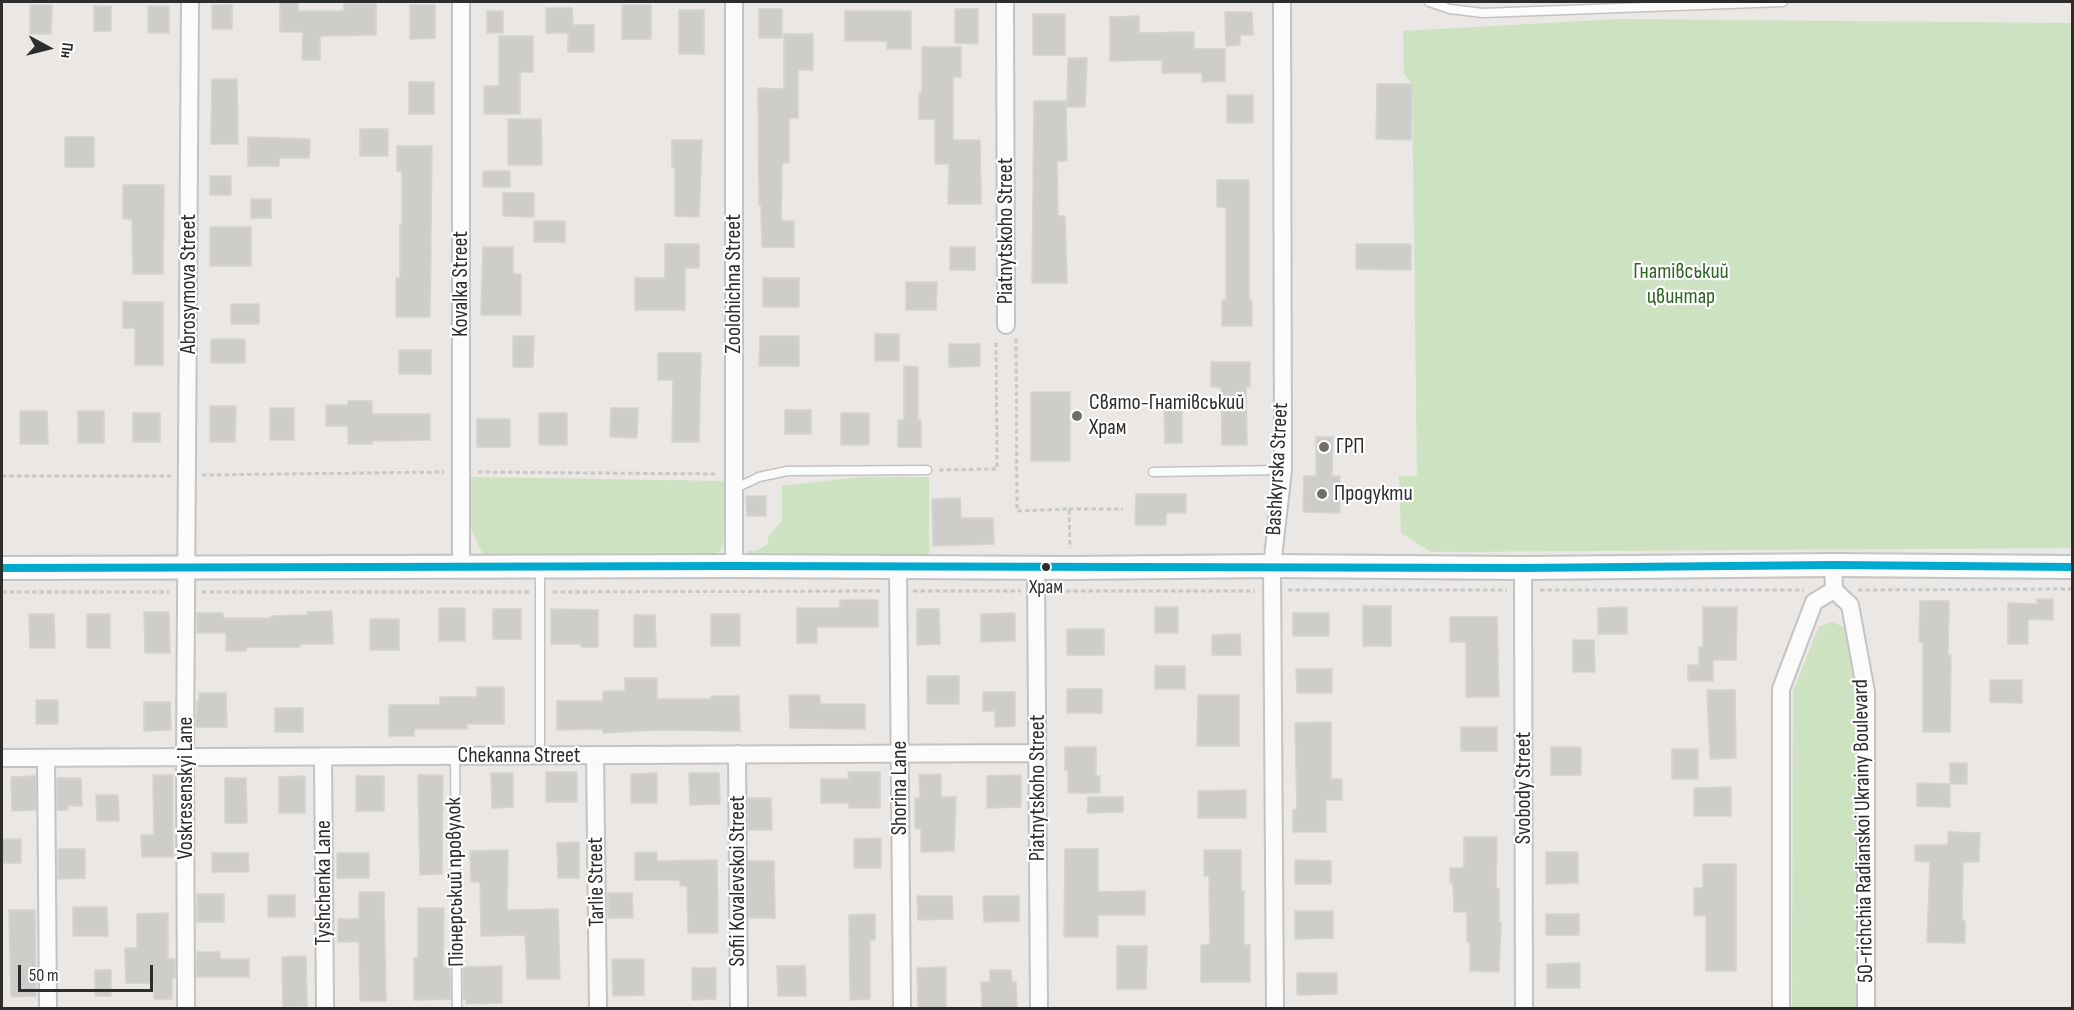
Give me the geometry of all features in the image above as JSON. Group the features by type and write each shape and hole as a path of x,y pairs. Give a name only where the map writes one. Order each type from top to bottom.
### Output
{"street":[{"name":"Abrosymova Street","path":"187,567 190,2"},
{"name":"Kovalka Street","path":"461,2 461,567"},
{"name":"Zoolohichna Street","path":"734,2 734,566"},
{"name":"Piatnytskoho Street","path":"1005,2 1006,325"},
{"name":"Bashkyrska Street","path":"1275,1008 1272,566 1283,470 1282,2"},
{"path":"2,568 734,566 1523,568 1833,565 2073,567"},
{"path":"1780,1008 1781,689 1814,602 1834,590 1833,565"},
{"name":"Voskresenskyi Lane","path":"186,1008 187,567"},
{"name":"Shorina Lane","path":"898,568 902,1008"},
{"name":"Piatnytskoho Street","path":"1036,568 1039,1008"},
{"name":"Svobody Street","path":"1523,568 1524,1008"},
{"name":"50-richchia Radianskoi Ukrainy Boulevard","path":"1834,590 1850,605 1866,692 1866,1008"},
{"name":"Chekanna Street","path":"2,758 1037,753"},
{"name":"Sofii Kovalevskoi Street","path":"736,754 739,1008"},
{"name":"Tarlie Street","path":"595,755 598,1008"},
{"name":"Tyshchenka Lane","path":"323,757 325,1008"},
{"path":"46,758 48,1008"}],"lane":[{"path":"1429,2 1450,9 1483,13 1783,2"},
{"path":"734,481 787,471 927,470"},
{"path":"1153,472 1283,470"},
{"path":"540,567 540,756"},
{"name":"Пiонерський провулок","path":"455,756 457,1008"}],"path":[{"path":"927,470 997,469 996,330 1006,325"},
{"name":"Piatnytskoho Street","path":"1006,325 1016,330 1017,511 1123,509"},
{"path":"2,476 461,472 734,481"},
{"path":"1069,510 1070,568"}],"green space":[{"name":"Гнатівський цвинтар","path":"1619,19 2072,23 2072,548 1431,552 1401,533 1399,476 1417,476 1412,84 1404,73 1403,31"},
{"path":"471,477 725,481 723,547 710,560 484,557 470,526"},
{"path":"860,477 929,477 929,559 748,559 748,551 756,551 768,544 768,537 782,520 782,486"},
{"path":"1833,622 1845,628 1861,693 1861,1008 1792,1008 1793,691 1819,626"}],"building":[{"path":"280,2 298,2 298,11 344,11 344,4 376,4 376,35 320,36 320,60 302,60 303,32 280,32"},
{"path":"30,5 52,5 51,34 30,34"},
{"path":"212,5 232,5 232,29 212,29"},
{"path":"410,5 435,5 435,38 410,39"},
{"path":"622,5 651,5 651,39 622,39"},
{"path":"94,6 111,6 111,31 94,31"},
{"path":"148,6 169,6 169,33 148,33"},
{"path":"546,8 572,8 573,25 594,25 594,52 568,52 568,33 546,33"},
{"path":"759,9 782,9 782,38 759,38"},
{"path":"955,9 978,9 978,44 955,43"},
{"path":"679,10 704,10 704,54 679,54"},
{"path":"487,11 503,11 503,33 487,33"},
{"path":"845,11 911,11 911,49 887,49 887,41 845,41"},
{"path":"1225,12 1252,12 1253,35 1240,35 1240,45 1226,46"},
{"path":"1033,14 1065,14 1065,55 1033,55"},
{"path":"1139,16 1139,33 1194,32 1194,49 1225,49 1225,81 1202,82 1202,73 1162,73 1162,60 1110,61 1110,17"},
{"path":"784,34 813,34 813,70 798,70 798,118 789,118 789,163 782,163 781,221 794,221 794,247 762,247 761,205 759,205 758,88 784,89"},
{"path":"499,36 533,36 533,72 520,72 520,114 484,114 484,86 499,86"},
{"path":"922,47 961,47 961,77 953,77 953,140 980,140 981,204 948,204 949,164 935,164 935,119 919,119 919,93 922,93"},
{"path":"1068,58 1087,58 1085,107 1067,107"},
{"path":"212,79 237,79 238,144 211,144"},
{"path":"409,82 434,82 434,114 409,114"},
{"path":"1377,84 1412,84 1411,140 1376,139"},
{"path":"1227,95 1253,95 1253,123 1227,123"},
{"path":"1034,101 1066,101 1067,161 1057,161 1058,216 1065,216 1067,283 1032,283"},
{"path":"508,119 541,119 542,165 508,165"},
{"path":"360,129 388,129 388,156 360,156"},
{"path":"65,137 94,137 94,167 65,167"},
{"path":"248,137 310,139 309,158 279,158 279,166 248,166"},
{"path":"672,140 702,140 699,217 675,216 675,167 672,167"},
{"path":"397,146 432,146 430,317 396,317 396,278 400,278 400,224 402,224 402,171 397,171"},
{"path":"483,171 510,171 510,187 483,187"},
{"path":"210,176 231,176 231,195 210,195"},
{"path":"1217,180 1249,180 1249,300 1252,300 1252,326 1222,326 1222,300 1226,300 1226,207 1217,207"},
{"path":"123,185 164,185 163,274 133,274 132,219 123,219"},
{"path":"503,193 534,193 534,217 503,216"},
{"path":"251,199 271,199 271,218 251,218"},
{"path":"534,221 565,221 565,242 534,242"},
{"path":"210,227 251,227 251,266 210,266"},
{"path":"665,244 699,244 699,268 685,268 685,310 635,310 635,278 665,278"},
{"path":"1356,244 1411,244 1411,270 1356,269"},
{"path":"483,247 513,247 513,274 521,274 521,315 481,315"},
{"path":"950,247 975,247 975,270 950,270"},
{"path":"763,278 799,278 799,307 763,307"},
{"path":"906,282 937,282 936,310 906,310"},
{"path":"123,302 163,302 163,365 135,365 135,328 123,328"},
{"path":"231,304 259,304 259,324 231,324"},
{"path":"875,334 899,334 899,361 875,361"},
{"path":"513,336 534,336 533,367 513,367"},
{"path":"760,336 799,336 799,366 759,366"},
{"path":"211,339 245,339 245,363 211,363"},
{"path":"949,344 980,344 980,366 949,367"},
{"path":"399,350 431,350 431,374 399,374"},
{"path":"658,353 701,353 699,442 672,442 673,380 658,380"},
{"path":"1211,362 1250,362 1250,387 1246,387 1247,445 1222,445 1221,387 1211,387"},
{"path":"904,366 918,367 918,420 921,420 921,447 898,447 898,420 904,420"},
{"path":"1031,392 1070,392 1070,461 1031,461"},
{"path":"348,401 372,401 372,414 430,414 430,440 372,441 372,444 348,444 348,426 326,426 326,405 348,405"},
{"path":"1164,403 1182,403 1182,443 1165,443"},
{"path":"210,406 236,406 235,442 210,442"},
{"path":"270,408 294,408 294,440 270,440"},
{"path":"611,408 638,408 637,438 610,437"},
{"path":"785,410 811,410 811,434 785,434"},
{"path":"20,411 47,411 48,444 20,444"},
{"path":"78,411 104,411 104,443 78,443"},
{"path":"133,413 160,413 160,442 133,442"},
{"path":"539,413 567,413 567,445 539,445"},
{"path":"841,413 869,413 869,445 841,445"},
{"path":"477,419 510,419 510,447 477,447"},
{"name":"Продукти","path":"1316,437 1333,437 1332,476 1340,476 1340,513 1303,512 1304,476 1316,476"},
{"path":"1136,494 1186,494 1186,513 1166,513 1166,525 1135,525"},
{"path":"746,496 766,496 766,516 747,516"},
{"path":"960,498 961,518 993,518 994,544 933,546 932,499"},
{"path":"2037,599 2053,599 2053,620 2028,619 2028,644 2008,644 2008,603 2037,604"},
{"path":"840,600 878,600 878,627 817,627 817,643 797,643 797,608 840,608"},
{"path":"1920,601 1949,601 1950,732 1923,732 1923,642 1919,642"},
{"path":"1363,606 1391,606 1391,646 1363,646"},
{"path":"1155,607 1178,607 1178,633 1155,633"},
{"path":"1627,607 1627,634 1598,634 1598,608"},
{"path":"1703,607 1737,607 1736,660 1713,660 1713,681 1688,681 1688,665 1699,665 1699,647 1703,647"},
{"path":"439,608 465,608 465,641 439,641"},
{"path":"493,609 521,609 521,639 493,639"},
{"path":"551,609 598,610 598,647 581,647 581,644 551,644"},
{"path":"917,609 939,609 940,644 917,645"},
{"path":"332,611 333,644 300,644 300,647 246,647 246,651 226,651 226,633 197,633 197,613 223,613 223,618 271,618 271,616 307,615 307,612"},
{"path":"144,612 169,612 170,653 145,653"},
{"path":"1015,613 1015,641 981,642 981,614"},
{"path":"1293,613 1329,613 1329,636 1293,636"},
{"path":"29,614 54,614 55,648 30,648"},
{"path":"87,614 110,614 110,648 87,648"},
{"path":"711,614 740,614 740,646 711,646"},
{"path":"634,615 655,615 656,647 634,647"},
{"path":"1450,617 1497,617 1499,697 1466,697 1466,642 1450,642"},
{"path":"370,619 399,619 399,650 370,650"},
{"path":"1067,629 1104,629 1104,655 1067,655"},
{"path":"1240,634 1241,655 1212,655 1212,635"},
{"path":"1573,640 1594,640 1595,672 1573,672"},
{"path":"1155,666 1185,666 1185,689 1155,689"},
{"path":"1296,669 1332,669 1332,693 1297,693"},
{"path":"927,676 959,676 959,704 927,704"},
{"path":"625,678 657,678 657,699 711,699 711,696 739,696 740,731 657,730 603,733 603,729 557,730 557,701 603,701 603,691 625,691"},
{"path":"1990,680 2022,680 2022,703 1990,702"},
{"path":"477,687 504,687 504,724 467,724 467,729 414,729 414,736 389,736 389,705 440,705 440,697 477,697"},
{"path":"1067,689 1102,689 1102,713 1067,713"},
{"path":"1707,690 1735,690 1736,758 1710,759"},
{"path":"983,692 1015,692 1015,726 995,727 995,711 983,711"},
{"path":"199,693 226,693 227,727 196,727"},
{"path":"789,695 820,695 820,704 865,704 865,729 790,728"},
{"path":"1198,695 1239,695 1239,746 1197,746"},
{"path":"36,700 58,700 58,724 36,724"},
{"path":"144,702 170,702 171,730 144,731"},
{"path":"275,708 303,708 303,732 275,732"},
{"path":"1331,722 1331,779 1342,779 1342,800 1326,800 1326,832 1293,832 1293,810 1297,810 1295,723"},
{"path":"1461,727 1497,727 1497,751 1461,751"},
{"path":"1065,747 1096,747 1096,776 1100,776 1100,793 1068,793"},
{"path":"1551,747 1581,747 1581,775 1551,775"},
{"path":"1672,749 1698,749 1698,779 1672,779"},
{"path":"1950,763 1967,763 1967,784 1950,784"},
{"path":"546,772 577,772 577,802 546,802"},
{"path":"848,772 880,772 880,808 849,808 849,803 821,803 821,779 849,779"},
{"path":"491,773 513,773 513,807 492,808"},
{"path":"657,773 657,803 631,803 631,774"},
{"path":"689,773 719,773 720,804 690,805"},
{"path":"941,774 941,797 956,797 954,851 921,852 921,829 915,829 915,798 920,798 919,775"},
{"path":"153,775 173,775 173,857 142,857 141,835 154,835"},
{"path":"418,775 443,775 442,874 420,875"},
{"path":"1021,775 1021,807 987,808 987,776"},
{"path":"36,776 36,810 12,811 11,777"},
{"path":"305,776 305,813 279,813 279,777"},
{"path":"356,776 384,776 384,811 356,811"},
{"path":"57,778 81,778 82,806 68,806 68,810 57,810"},
{"path":"225,778 246,778 247,823 225,823"},
{"path":"1917,783 1950,784 1950,807 1917,806"},
{"path":"1731,787 1731,816 1694,816 1694,788"},
{"path":"1246,790 1246,818 1198,818 1198,791"},
{"path":"96,795 118,795 119,821 97,821"},
{"path":"1088,797 1123,797 1123,812 1087,813"},
{"path":"748,798 771,798 772,830 748,830"},
{"path":"1948,832 1980,833 1979,862 1963,862 1962,921 1965,921 1965,943 1927,942 1930,862 1915,861 1915,845 1948,845"},
{"path":"1464,837 1497,837 1496,888 1499,888 1499,922 1501,922 1499,972 1470,971 1467,912 1454,912 1450,868 1464,868"},
{"path":"881,838 881,868 854,868 854,839"},
{"path":"2,839 21,839 21,863 2,863"},
{"path":"579,842 579,878 558,878 557,843"},
{"path":"58,849 85,849 85,878 58,879"},
{"path":"1065,849 1098,849 1098,892 1145,891 1145,915 1098,915 1098,937 1064,937"},
{"path":"508,850 507,910 558,909 560,979 527,979 525,935 481,936 480,882 471,882 470,851"},
{"path":"1204,850 1241,850 1244,945 1250,945 1250,982 1201,982 1201,945 1210,945 1209,876 1204,876"},
{"path":"657,852 657,861 717,860 718,933 688,933 687,886 680,886 680,880 635,880 635,853"},
{"path":"1546,852 1578,852 1578,883 1546,884"},
{"path":"212,853 248,853 249,872 212,872"},
{"path":"337,853 369,853 369,878 337,878"},
{"path":"1295,860 1331,861 1331,884 1295,884"},
{"path":"748,861 774,861 775,918 749,918"},
{"path":"1703,864 1736,864 1736,971 1706,971 1706,915 1694,916 1694,888 1703,888"},
{"path":"359,892 384,892 386,1001 360,1001 359,942 338,942 338,919 359,919"},
{"path":"608,893 632,893 633,918 608,918"},
{"path":"197,894 224,894 224,922 197,922"},
{"path":"268,895 295,895 295,917 268,917"},
{"path":"917,896 952,896 953,919 918,920"},
{"path":"983,896 1019,896 1019,921 984,922"},
{"path":"73,907 107,907 108,936 73,936"},
{"path":"418,908 444,908 443,967 450,967 451,999 414,1000 414,958 418,958"},
{"path":"9,910 35,910 36,996 11,997"},
{"path":"1295,911 1333,911 1333,938 1295,939"},
{"path":"168,913 168,959 175,959 172,999 154,999 154,983 126,983 125,948 137,948 137,914"},
{"path":"875,914 875,940 870,940 870,999 850,1000 849,915"},
{"path":"1546,914 1579,914 1579,935 1546,935"},
{"path":"1117,946 1147,946 1146,989 1117,989"},
{"path":"197,952 220,952 220,959 249,959 249,977 196,977"},
{"path":"306,956 307,1006 283,1007 282,957"},
{"path":"612,959 644,959 644,995 613,996"},
{"path":"1580,963 1580,988 1547,988 1547,964"},
{"path":"502,966 502,1003 466,1004 466,999 463,999 463,967"},
{"path":"777,966 805,966 806,996 778,996"},
{"path":"946,967 946,1008 918,1008 917,968"},
{"path":"692,968 716,968 716,999 692,1000"},
{"path":"95,970 111,970 111,996 95,996"},
{"path":"990,970 1011,970 1012,982 1016,982 1017,1008 982,1008 981,982 990,982"},
{"path":"1297,973 1337,973 1337,994 1297,995"}],"transit line":[{"path":"2,568 734,566 1523,568 1833,565 2072,567"}],"place":[{"name":"Свято-Гнатівський Храм","path":"1077,416"},
{"name":"ГРП","path":"1324,447"},
{"name":"Продукти","path":"1322,494"},
{"name":"Храм","path":"1046,567"}]}
